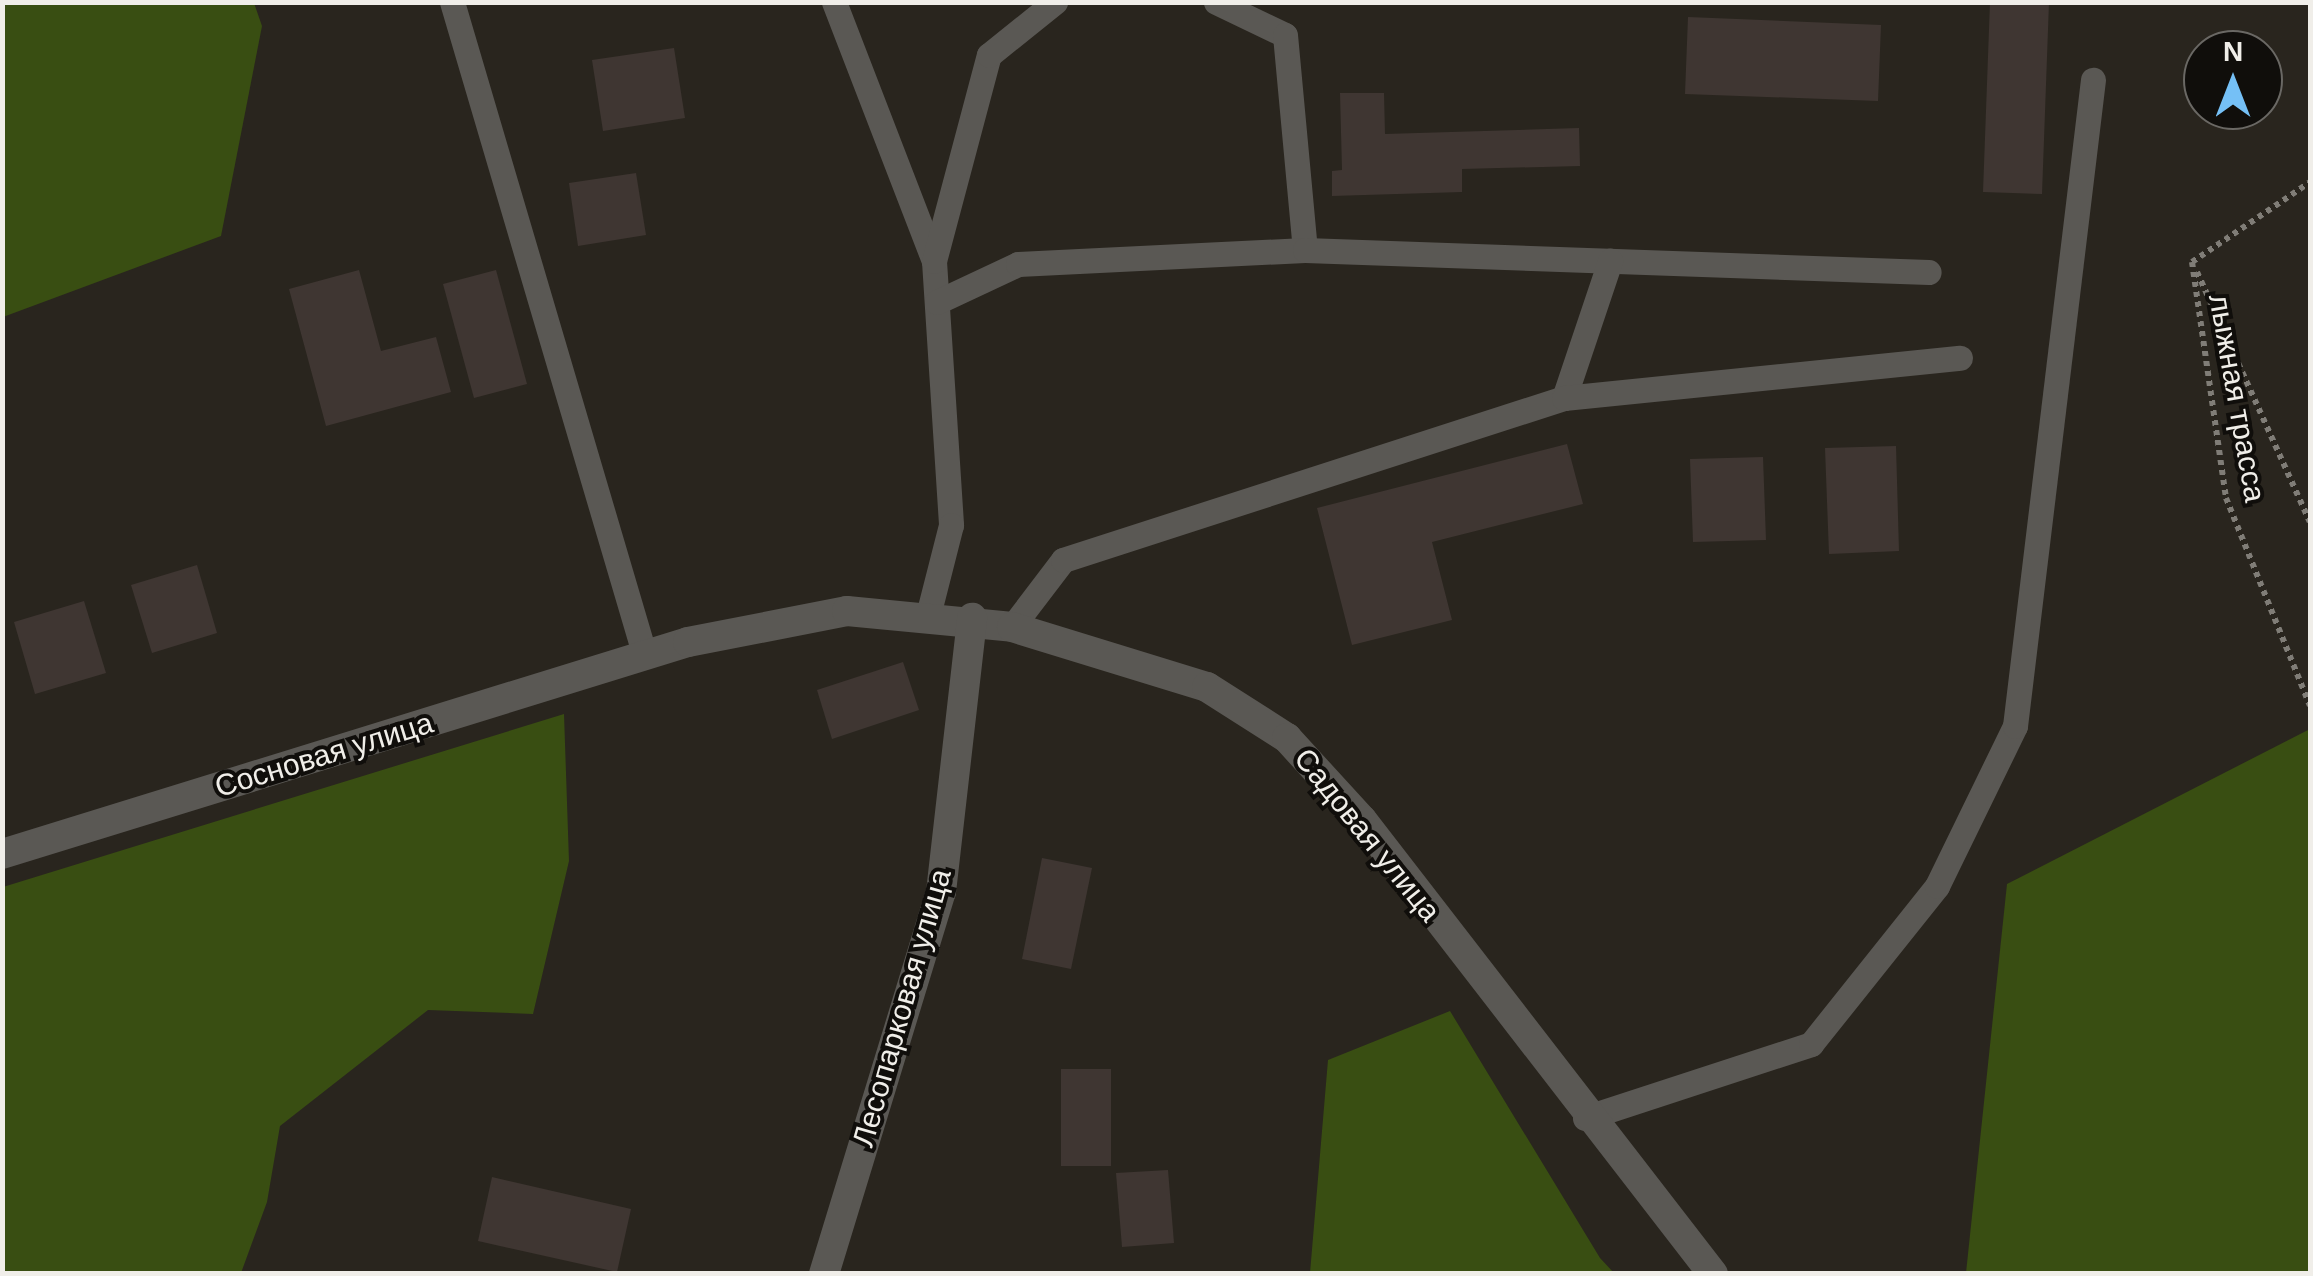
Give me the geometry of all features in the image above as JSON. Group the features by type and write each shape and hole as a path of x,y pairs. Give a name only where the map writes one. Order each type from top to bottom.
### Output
{"street":[{"name":"Садовая улица","path":"644,656 847,611 928,615 972,618 1012,627 1207,687 1287,738 1362,820 1585,1118 1713,1274"},
{"name":"Лесопарковая улица","path":"824,1274 941,892 972,618"},
{"name":"Сосновая улица","path":"2,854 644,656"}],"lane":[{"path":"452,2 644,656"},
{"path":"834,2 934,261 952,525 928,615"},
{"path":"934,261 989,55 1054,2"},
{"path":"1216,2 1285,34 1305,250"},
{"path":"1585,1118 1811,1044 1938,886 2015,726 2093,80"},
{"path":"937,302 1018,264 1305,250 1929,272"},
{"path":"1564,398 1610,261"},
{"path":"1012,627 1064,560 1564,398 1960,358"}],"path":[{"name":"лыжная трасса","path":"2192,262 2310,182"},
{"name":"лыжная трасса","path":"2192,262 2310,522"},
{"name":"лыжная трасса","path":"2192,262 2226,498 2310,706"}],"green space":[{"path":"3,2 254,3 262,26 221,236 3,317"},
{"path":"564,714 569,861 533,1014 428,1010 280,1126 267,1202 241,1273 3,1273 3,887"},
{"path":"2310,729 2310,1273 1966,1273 2007,884"},
{"path":"1450,1011 1600,1258 1614,1273 1310,1273 1328,1060"}],"building":[{"path":"1990,2 2049,2 2042,194 1983,192"},
{"path":"1688,17 1881,25 1878,101 1685,94"},
{"path":"674,48 685,118 603,131 592,60"},
{"path":"1340,93 1384,93 1385,134 1579,128 1580,166 1462,169 1462,192 1332,196 1332,171 1342,170"},
{"path":"636,173 646,235 578,246 569,183"},
{"path":"359,270 381,351 436,337 451,392 326,426 289,289"},
{"path":"496,270 527,384 474,398 443,284"},
{"path":"1567,444 1583,504 1432,542 1452,620 1352,645 1317,508"},
{"path":"1896,446 1899,551 1829,554 1825,448"},
{"path":"1763,457 1766,540 1693,542 1690,459"},
{"path":"197,565 217,633 152,653 131,585"},
{"path":"84,601 106,673 35,694 14,622"},
{"path":"903,662 919,710 832,739 817,690"},
{"path":"1042,858 1092,868 1071,969 1022,959"},
{"path":"1061,1069 1111,1069 1111,1166 1061,1166"},
{"path":"1168,1170 1174,1243 1122,1247 1116,1173"},
{"path":"492,1177 631,1209 617,1272 478,1241"}]}
